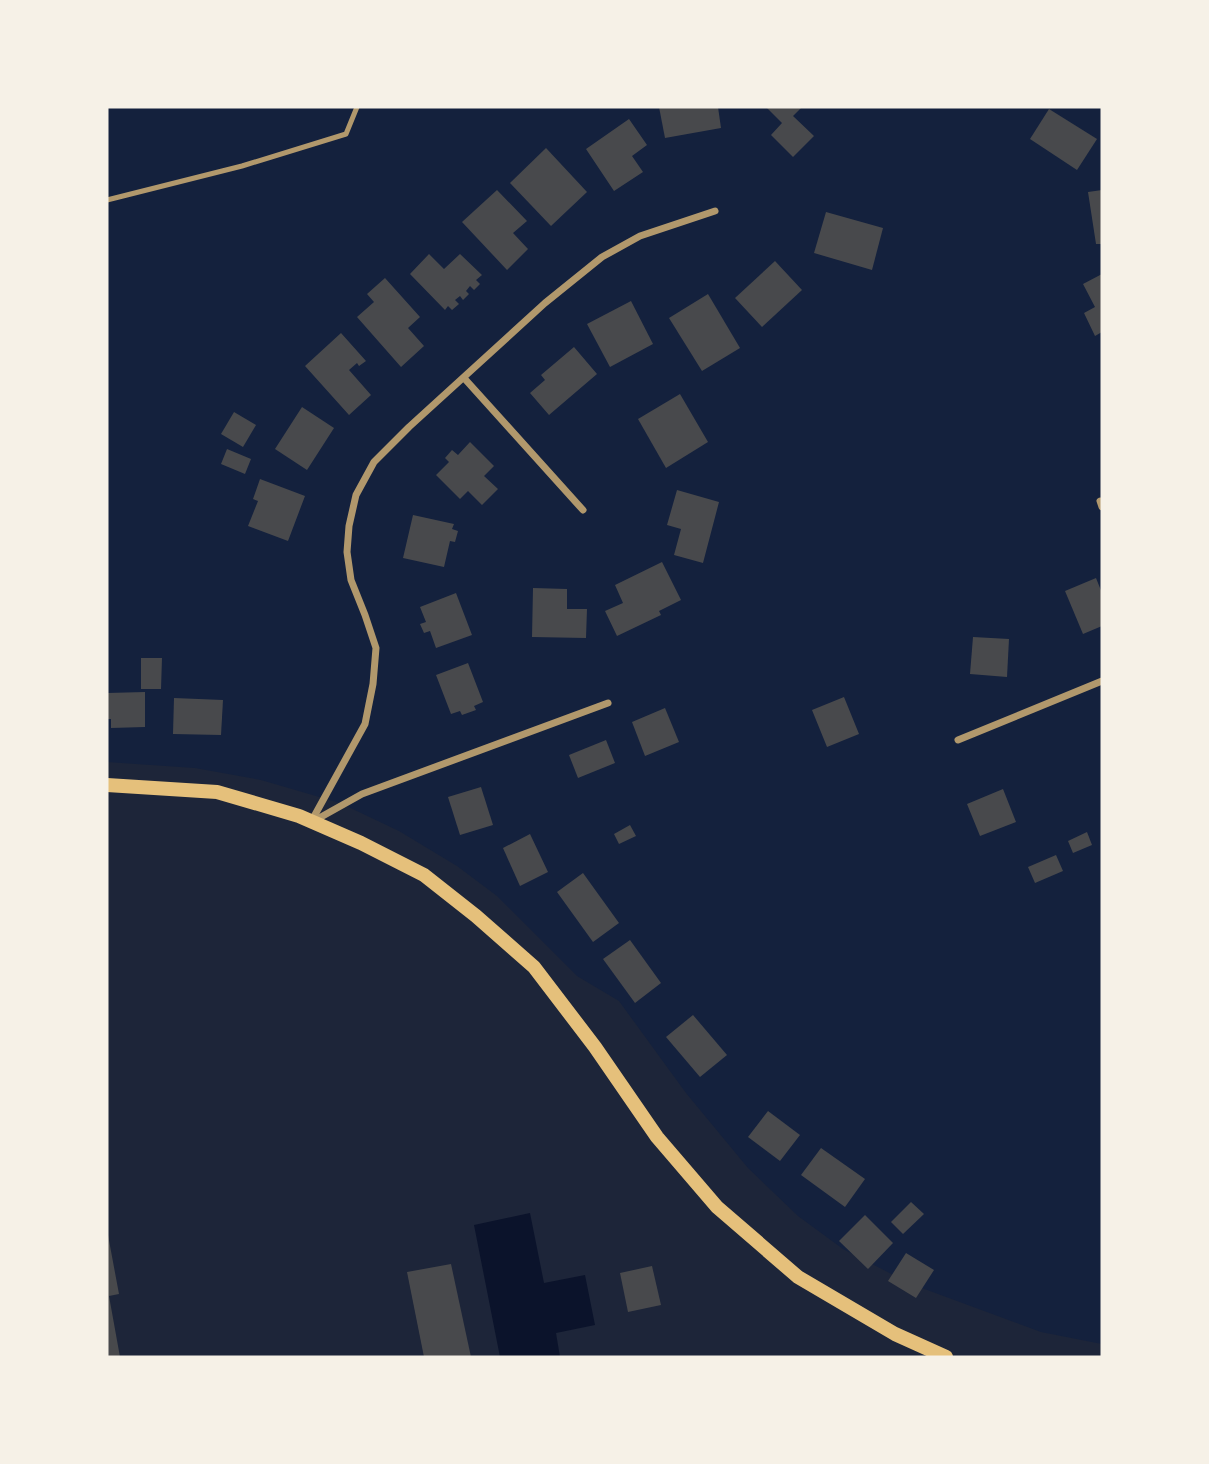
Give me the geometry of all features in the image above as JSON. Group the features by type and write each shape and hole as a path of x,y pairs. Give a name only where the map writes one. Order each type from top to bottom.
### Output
{"main road":[{"path":"107,785 217,792 299,817 361,843 424,875 534,967 595,1047 657,1137 717,1206 798,1277 895,1334 946,1357"}],"street":[{"path":"311,822 365,724 373,684 376,648 351,580 347,552 356,495 374,462 545,303 602,257 640,236 715,211"},
{"path":"464,378 583,510"},
{"path":"958,740 1102,681"},
{"path":"311,822 362,794 608,703"}],"lane":[{"path":"107,200 242,166 346,134 357,107"}],"shaded area":[{"path":"107,762 195,768 261,780 340,803 399,831 457,866 497,896 577,976 619,1001 686,1093 748,1168 798,1216 843,1249 911,1284 1041,1332 1102,1344 1102,1357 107,1357"},
{"path":"530,1213 544,1283 585,1275 595,1325 556,1333 560,1357 500,1357 474,1225"}],"building":[{"path":"659,107 718,107 721,128 665,138"},
{"path":"766,107 802,107 793,116 814,136 793,157 771,135 782,123"},
{"path":"1049,109 1097,139 1077,170 1030,139"},
{"path":"629,119 647,145 632,156 643,172 614,191 586,149"},
{"path":"546,148 587,192 551,226 510,183"},
{"path":"497,190 527,221 513,233 528,249 507,270 462,222"},
{"path":"1102,190 1102,244 1096,244 1088,192"},
{"path":"826,212 883,228 872,270 814,253"},
{"path":"429,254 444,269 460,254 482,275 476,280 480,284 474,290 470,286 466,291 469,294 463,300 460,296 455,300 459,304 452,310 448,306 445,310 410,274"},
{"path":"775,261 802,290 762,327 735,298"},
{"path":"1102,274 1102,332 1095,336 1084,313 1095,307 1083,284"},
{"path":"385,278 420,317 408,328 424,346 401,367 357,317 374,302 367,294"},
{"path":"708,294 740,348 702,371 669,318"},
{"path":"631,301 653,344 610,367 587,324"},
{"path":"341,333 366,361 359,366 357,363 349,370 371,395 349,415 305,366"},
{"path":"574,347 597,374 549,415 530,393 545,380 541,375"},
{"path":"680,394 708,442 666,468 638,419"},
{"path":"302,407 334,428 307,470 275,449"},
{"path":"234,412 256,425 243,447 221,434"},
{"path":"470,442 494,466 484,476 498,489 482,505 468,491 460,499 436,475 449,462 445,458 452,450 458,455"},
{"path":"227,449 251,459 245,474 221,464"},
{"path":"260,479 305,496 288,541 248,526 258,501 253,499"},
{"path":"677,490 719,502 703,563 674,555 681,529 667,525"},
{"path":"413,515 454,524 452,529 458,531 455,542 450,541 444,567 403,558"},
{"path":"662,562 681,600 659,611 661,615 617,636 605,611 623,603 615,585"},
{"path":"1096,578 1102,593 1102,626 1083,634 1065,591"},
{"path":"533,588 567,589 567,609 587,609 586,638 532,637"},
{"path":"456,593 472,635 436,648 430,631 424,633 420,624 426,622 420,607"},
{"path":"973,637 1009,639 1007,677 970,674"},
{"path":"141,658 162,658 161,689 141,689"},
{"path":"468,663 483,702 474,706 476,710 462,715 460,711 451,714 436,675"},
{"path":"145,692 145,727 111,728 111,719 107,719 107,693"},
{"path":"844,697 859,734 827,747 812,710"},
{"path":"174,698 223,700 221,735 173,734"},
{"path":"665,708 679,742 645,756 632,722"},
{"path":"606,740 615,763 578,778 569,755"},
{"path":"481,787 493,825 460,835 448,797"},
{"path":"1003,789 1016,822 980,836 967,804"},
{"path":"630,825 636,836 619,844 614,834"},
{"path":"1087,832 1092,845 1073,853 1068,841"},
{"path":"530,834 548,872 520,886 503,848"},
{"path":"1056,855 1063,871 1035,883 1028,867"},
{"path":"583,873 619,923 593,942 557,892"},
{"path":"630,940 661,983 635,1003 603,959"},
{"path":"693,1015 727,1055 700,1077 666,1037"},
{"path":"768,1111 800,1135 780,1161 748,1137"},
{"path":"821,1148 865,1179 845,1207 801,1175"},
{"path":"911,1202 924,1214 903,1234 891,1222"},
{"path":"865,1215 893,1243 868,1269 839,1241"},
{"path":"107,1235 119,1294 109,1296 120,1357 107,1357"},
{"path":"906,1253 934,1270 916,1298 888,1281"},
{"path":"451,1264 471,1357 424,1357 407,1272"},
{"path":"652,1266 661,1305 628,1312 620,1273"}]}
